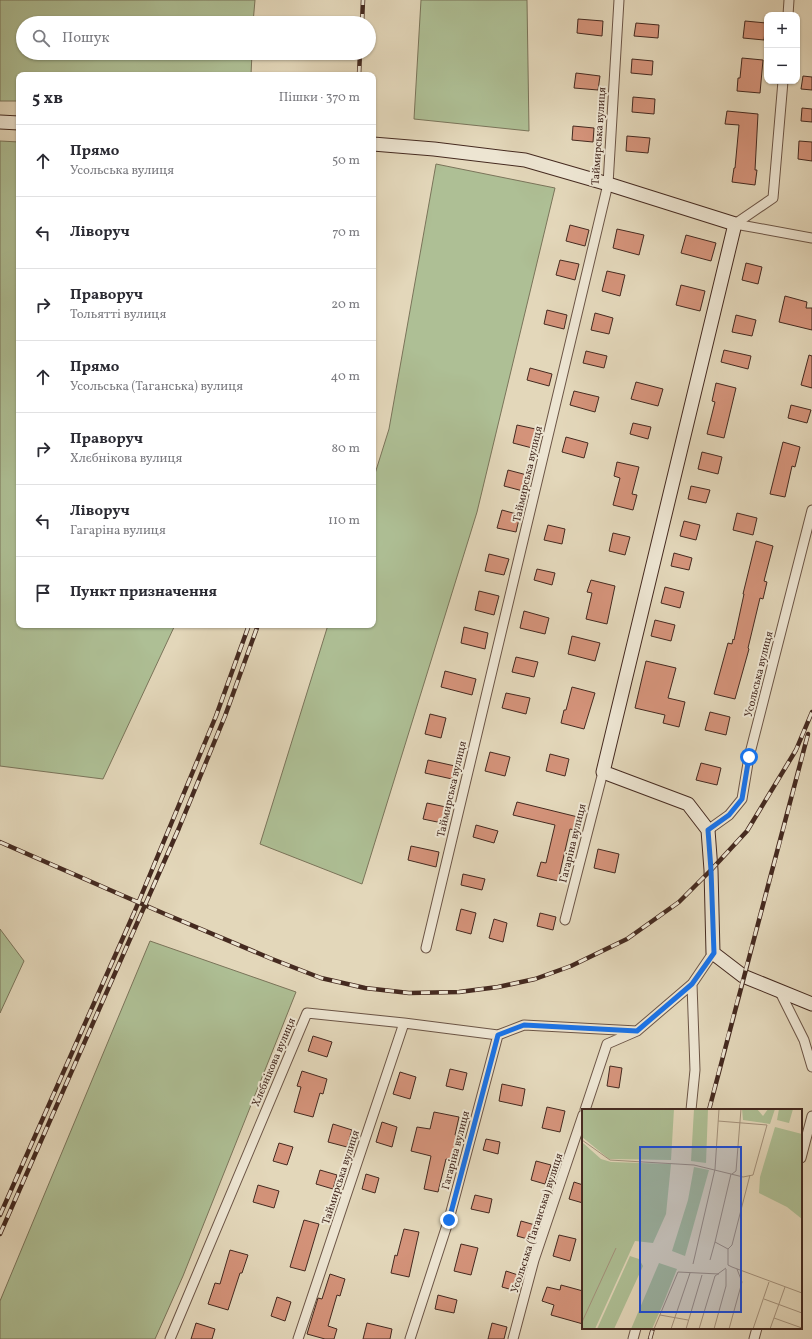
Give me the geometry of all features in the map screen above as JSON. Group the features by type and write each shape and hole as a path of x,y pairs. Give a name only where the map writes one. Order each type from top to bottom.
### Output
{"main road":[{"path":"0,122 16,123"},
{"path":"376,144 434,149 525,160 608,184 735,224 603,772 688,804 708,830 714,953 743,976 812,1004"}],"street":[{"name":"Таймирська вулиця","path":"426,948 608,184 619,0"},
{"path":"788,12 789,0"},
{"path":"735,224 773,198 782,84"},
{"path":"735,224 812,238"},
{"name":"Усольська вулиця","path":"708,830 729,815 742,799 749,757 812,510"},
{"name":"Гагаріна вулиця","path":"565,920 603,772"},
{"path":"585,1109 607,1044 637,1031 692,984 714,953"},
{"path":"691,1109 695,1070 692,984"},
{"path":"780,992 804,1040 812,1067"},
{"name":"Хлєбнікова вулиця","path":"170,1339 307,1013 498,1035 524,1025 637,1031"},
{"name":"Таймирська вулиця","path":"298,1339 404,1023"},
{"name":"Гагаріна вулиця","path":"410,1339 449,1220 498,1035"},
{"path":"802,1154 812,1116"},
{"name":"Усольська (Таганська) вулиця","path":"513,1339 534,1260 582,1118"},
{"path":"633,1339 636,1329"},
{"path":"754,1339 757,1329"}],"green space":[{"path":"0,0 255,0 254,16 16,16 16,60 252,60 251,72 16,72 16,101 0,101"},
{"path":"421,0 527,0 529,131 414,119"},
{"path":"0,141 16,142 16,628 174,628 103,779 0,766"},
{"path":"436,164 555,188 477,512 362,884 260,844 327,628 376,628 376,470 389,429"},
{"path":"0,929 24,961 0,1013"},
{"path":"150,941 296,992 183,1276 155,1339 0,1339 0,1301"}],"building":[{"path":"578,19 603,21 602,36 577,33"},
{"path":"745,21 764,23 764,40 743,38"},
{"path":"636,23 659,25 658,38 634,36"},
{"path":"742,58 763,60 760,93 737,91"},
{"path":"632,59 653,61 652,75 631,73"},
{"path":"576,73 600,76 598,90 574,88"},
{"path":"803,76 812,77 812,90 801,89"},
{"path":"633,97 655,99 654,114 632,112"},
{"path":"802,108 812,109 812,122 801,121"},
{"path":"727,111 758,114 755,170 757,170 755,185 732,182 735,168 739,125 725,124"},
{"path":"573,126 594,128 593,142 572,140"},
{"path":"627,136 650,138 648,153 626,151"},
{"path":"799,141 812,142 812,161 798,159"},
{"path":"570,225 589,230 585,246 566,241"},
{"path":"617,229 644,235 639,255 613,248"},
{"path":"686,235 716,243 711,261 681,253"},
{"path":"560,260 579,264 575,280 556,275"},
{"path":"746,263 762,267 758,284 742,280"},
{"path":"607,271 625,275 620,296 602,291"},
{"path":"681,285 705,291 700,311 676,305"},
{"path":"785,296 807,302 806,308 812,308 812,330 779,322"},
{"path":"547,310 567,315 564,329 544,324"},
{"path":"595,313 613,318 609,334 591,330"},
{"path":"736,315 756,320 752,336 732,332"},
{"path":"724,350 751,356 748,369 721,362"},
{"path":"586,351 607,356 604,368 583,363"},
{"path":"809,355 812,356 812,388 801,385"},
{"path":"530,368 552,374 549,386 527,380"},
{"path":"636,382 663,389 658,406 631,399"},
{"path":"716,383 736,388 724,438 707,434 715,402 712,401"},
{"path":"574,391 599,397 595,412 570,405"},
{"path":"791,405 811,410 807,423 788,418"},
{"path":"633,423 651,427 648,439 630,434"},
{"path":"517,425 540,430 536,449 513,443"},
{"path":"566,437 588,443 584,458 562,452"},
{"path":"783,442 800,447 795,467 792,466 785,497 770,494"},
{"path":"702,452 722,457 718,474 698,469"},
{"path":"617,462 639,467 632,494 637,495 633,510 613,505 620,478 614,476"},
{"path":"508,470 527,475 523,491 504,486"},
{"path":"691,486 710,490 706,503 688,499"},
{"path":"502,510 520,515 516,532 497,528"},
{"path":"737,513 757,518 753,535 733,530"},
{"path":"684,521 700,525 696,540 680,536"},
{"path":"548,525 565,529 562,544 544,540"},
{"path":"613,533 630,537 625,555 609,551"},
{"path":"756,541 773,546 764,581 767,582 763,599 760,598 749,649 735,699 714,694 728,643 732,644 733,639 734,640"},
{"path":"674,553 692,558 689,570 671,566"},
{"path":"489,554 509,559 504,575 485,571"},
{"path":"537,569 555,573 552,585 534,580"},
{"path":"591,580 615,586 607,624 586,619 592,593 587,592"},
{"path":"665,587 684,592 680,608 661,603"},
{"path":"479,591 499,596 494,615 475,610"},
{"path":"524,611 549,618 545,634 520,628"},
{"path":"655,620 675,625 671,641 651,636"},
{"path":"464,627 488,633 485,649 461,643"},
{"path":"572,636 600,643 595,661 568,654"},
{"path":"516,657 538,662 534,677 512,672"},
{"path":"646,661 676,668 668,698 685,702 679,727 663,723 665,715 635,708"},
{"path":"445,671 476,679 472,695 441,687"},
{"path":"572,687 595,693 584,729 561,723"},
{"path":"506,693 530,698 526,714 502,708"},
{"path":"710,712 730,717 726,735 705,730"},
{"path":"430,714 446,718 441,738 425,734"},
{"path":"490,752 510,757 505,776 485,771"},
{"path":"550,754 569,759 565,776 546,771"},
{"path":"428,760 455,766 452,779 425,773"},
{"path":"701,763 721,768 717,785 696,780"},
{"path":"517,802 582,818 579,831 570,829 558,881 537,876 541,862 546,863 555,825 513,815"},
{"path":"427,803 446,807 442,823 423,819"},
{"path":"476,825 498,831 494,843 473,837"},
{"path":"411,846 439,852 436,867 408,860"},
{"path":"598,849 619,854 615,873 594,868"},
{"path":"463,874 485,879 482,890 461,885"},
{"path":"461,909 476,913 471,934 456,930"},
{"path":"540,913 556,917 553,930 537,926"},
{"path":"494,919 507,923 503,942 489,938"},
{"path":"313,1036 332,1042 327,1057 308,1051"},
{"path":"610,1066 622,1068 619,1088 607,1086"},
{"path":"450,1069 467,1073 463,1090 446,1086"},
{"path":"302,1071 327,1079 323,1094 320,1093 313,1117 294,1112 301,1087 297,1086"},
{"path":"400,1072 416,1077 410,1099 393,1094"},
{"path":"502,1084 525,1089 522,1106 499,1101"},
{"path":"547,1107 565,1111 560,1132 542,1128"},
{"path":"434,1112 459,1117 455,1135 458,1136 452,1161 446,1159 438,1192 424,1189 431,1156 411,1151 417,1127 430,1129"},
{"path":"382,1122 397,1127 392,1147 376,1142"},
{"path":"333,1124 352,1130 347,1147 328,1142"},
{"path":"486,1139 500,1142 498,1154 483,1150"},
{"path":"279,1143 293,1147 287,1165 273,1161"},
{"path":"536,1161 551,1165 545,1184 531,1180"},
{"path":"320,1170 337,1175 333,1189 316,1184"},
{"path":"366,1174 379,1178 375,1193 362,1189"},
{"path":"574,1182 582,1185 582,1203 569,1199"},
{"path":"258,1185 279,1191 274,1208 253,1202"},
{"path":"475,1195 492,1199 489,1213 471,1209"},
{"path":"304,1220 319,1224 305,1271 290,1267"},
{"path":"521,1221 535,1225 531,1240 517,1236"},
{"path":"404,1229 419,1232 409,1277 391,1273 395,1255 397,1256"},
{"path":"559,1235 576,1239 570,1261 553,1256"},
{"path":"461,1244 478,1248 471,1275 454,1271"},
{"path":"230,1250 248,1255 242,1273 240,1273 228,1310 208,1304 215,1283 220,1284"},
{"path":"506,1271 521,1276 516,1291 502,1287"},
{"path":"330,1274 345,1279 340,1296 337,1295 328,1326 337,1329 334,1339 325,1339 307,1334 318,1298 322,1299"},
{"path":"561,1285 582,1291 582,1324 551,1315 554,1305 542,1301 547,1287 560,1290"},
{"path":"438,1295 457,1300 454,1313 435,1309"},
{"path":"277,1297 291,1302 285,1321 271,1316"},
{"path":"196,1323 215,1329 212,1339 191,1339"},
{"path":"367,1323 392,1329 390,1339 363,1339"},
{"path":"492,1323 507,1327 504,1339 488,1339"}],"railway":[{"path":"362,16 363,0"},
{"path":"359,72 360,60"},
{"path":"0,1215 134,913 216,716 248,628"},
{"path":"0,1234 179,828 225,716 257,628"},
{"path":"0,842 165,914 321,978 365,988 409,993 459,992 498,987 535,979 571,966 627,939 679,902 747,831 796,750 812,712"},
{"path":"709,1109 808,734"},
{"path":"650,1339 653,1329"}],"route":[{"path":"449,1220 498,1035 524,1025 637,1031 692,984 714,953 708,830 729,815 742,799 749,757"}]}
